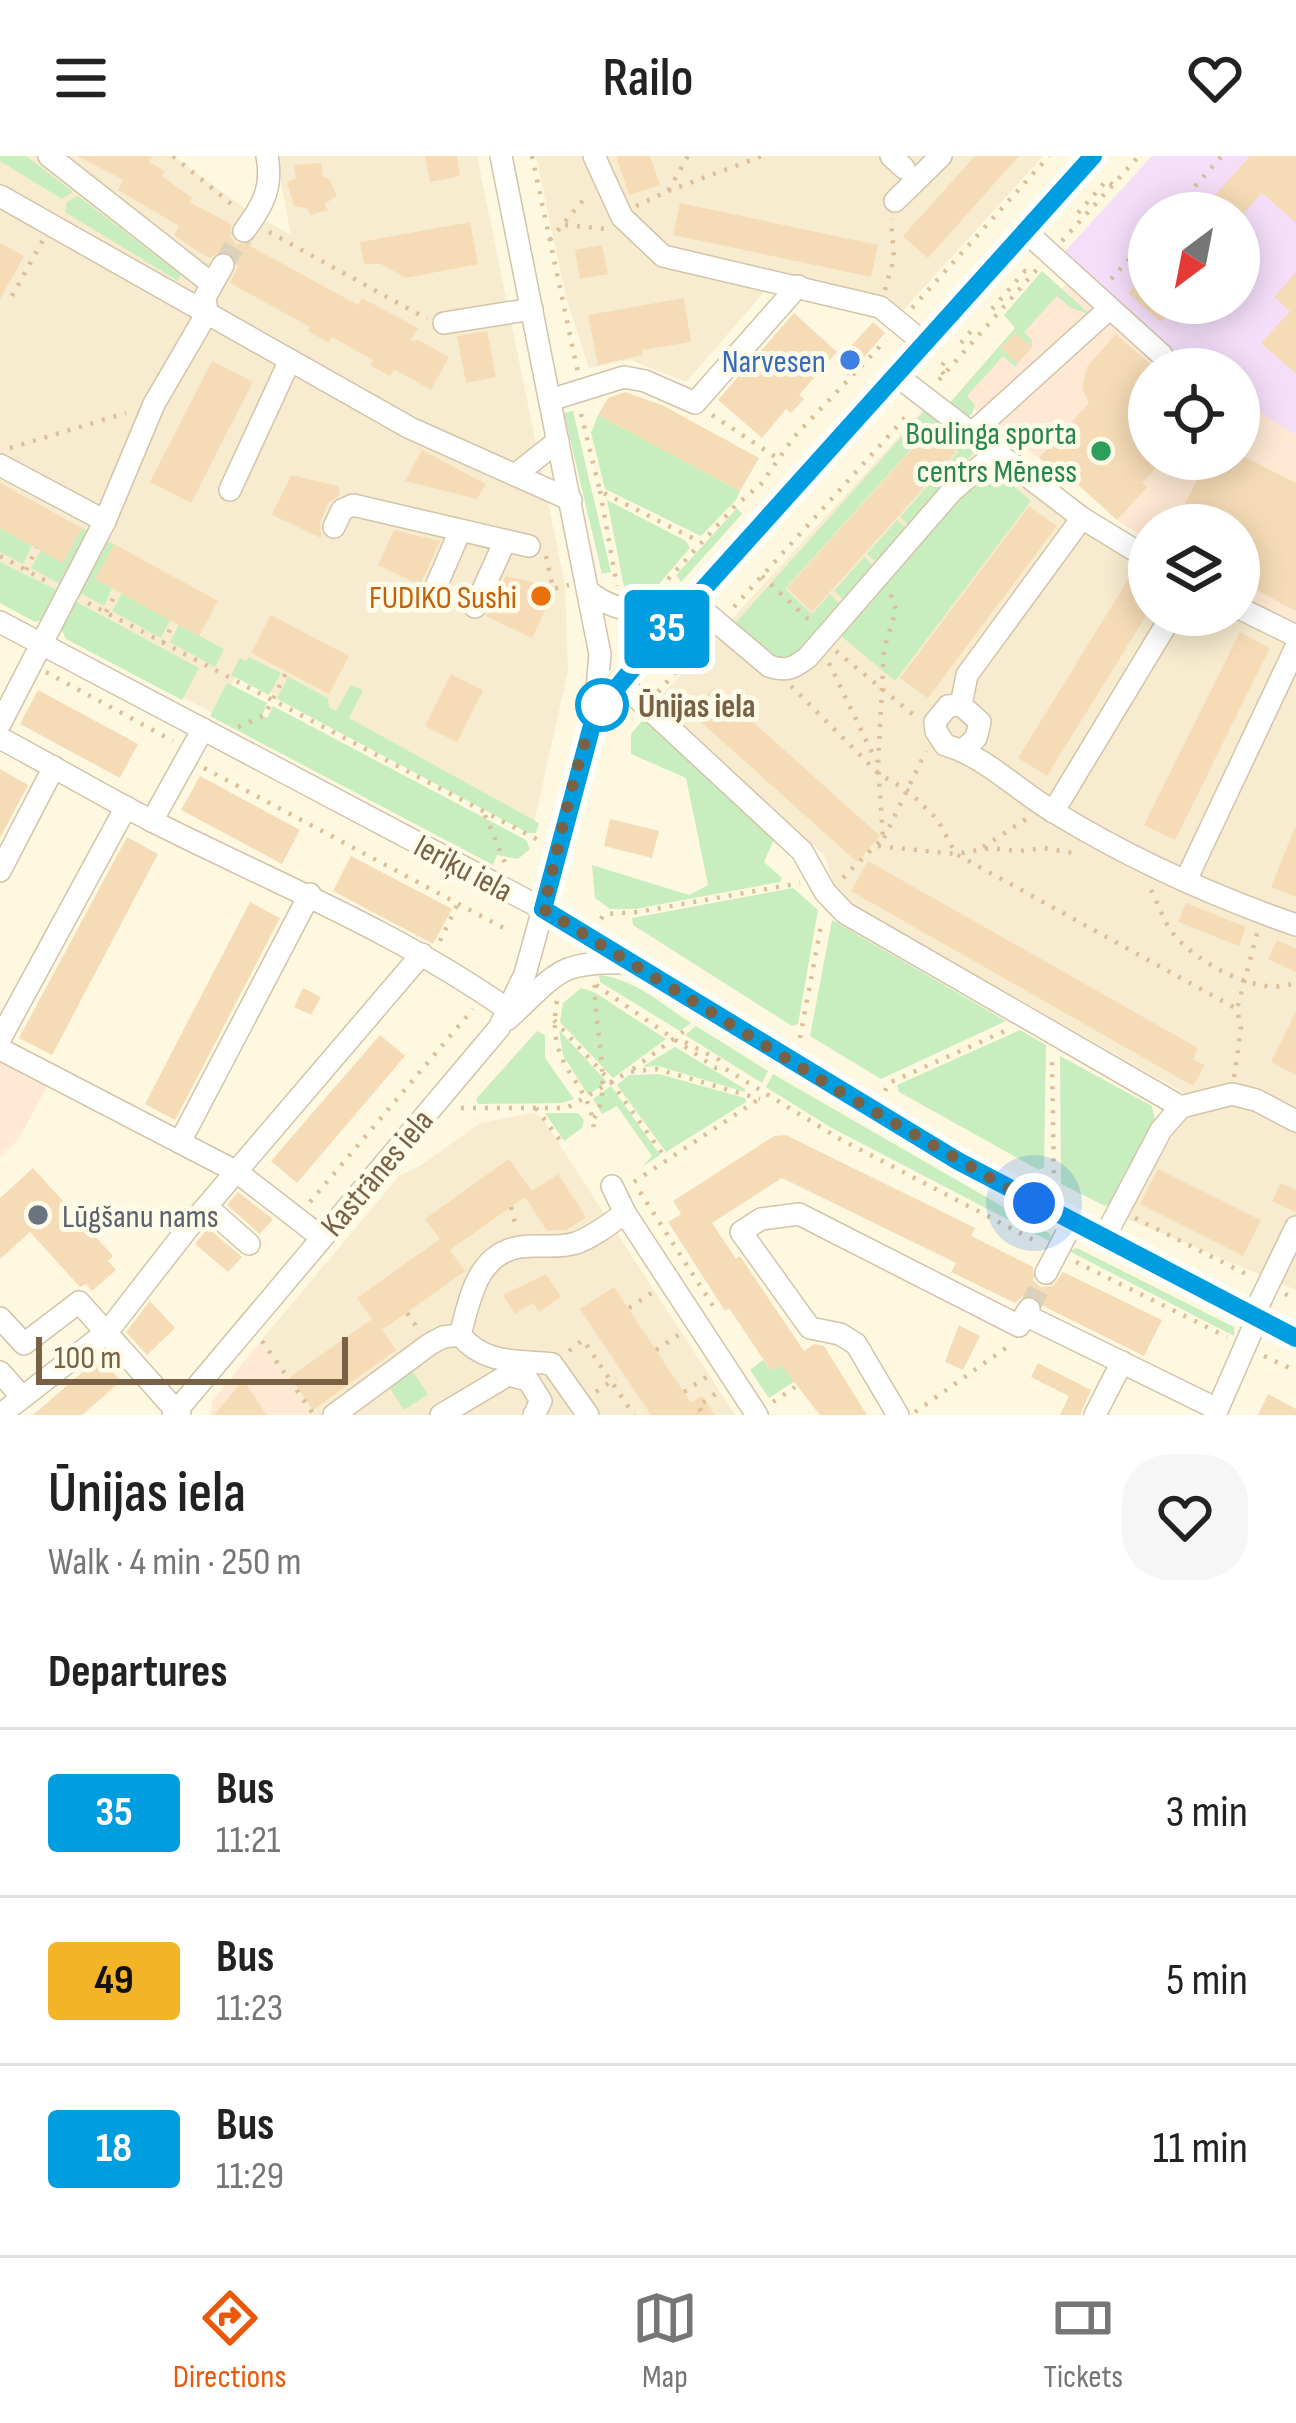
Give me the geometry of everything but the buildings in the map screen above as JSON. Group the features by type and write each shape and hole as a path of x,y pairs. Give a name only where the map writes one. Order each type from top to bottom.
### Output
{"main road":[{"path":"543,909 595,714 896,375 936,351 1025,231 1093,156"},
{"name":"Ieriķu iela","path":"543,909 844,1094 1103,1240 1296,1338"}],"street":[{"path":"0,724 106,520 154,404 207,313 205,297 218,275 49,156"},
{"path":"251,222 272,180 267,156"},
{"path":"501,156 571,500 581,588 600,654 595,714"},
{"path":"896,201 940,156"},
{"path":"598,166 620,214 663,256 880,307 936,351"},
{"path":"0,196 410,428 571,500"},
{"path":"1025,231 1154,348"},
{"path":"550,400 624,377 695,403 798,286"},
{"path":"972,433 1103,303"},
{"path":"444,322 532,309"},
{"path":"230,490 290,360"},
{"path":"896,375 1082,518 1128,547"},
{"path":"515,475 558,441"},
{"path":"581,588 612,607 641,612 658,613 692,601 769,666 782,670 808,657 952,491 996,453"},
{"path":"0,465 106,520"},
{"path":"334,527 342,509 352,505 536,546"},
{"path":"961,705 968,675 1082,518"},
{"path":"434,591 460,531"},
{"path":"475,607 505,542"},
{"path":"1260,618 1296,636"},
{"name":"Ieriķu iela","path":"0,622 35,654 203,729 543,909"},
{"path":"1049,809 1159,636"},
{"path":"1186,880 1296,647"},
{"path":"620,682 802,851 844,913 1181,1108"},
{"path":"963,750 976,738 980,722 961,705 948,706 940,712 936,731 945,745 963,750 1049,809 1136,857 1296,925"},
{"path":"152,821 203,729"},
{"path":"0,738 152,821 310,894 427,956 486,994 503,1018 566,967 585,962 634,963"},
{"path":"0,872 55,767"},
{"path":"0,1039 126,807"},
{"path":"180,1142 310,894"},
{"name":"Kastrānes iela","path":"177,1414 503,1018 525,974 543,909"},
{"path":"0,1415 108,1331 207,1207 427,956"},
{"path":"0,1049 237,1172 321,1237"},
{"path":"1103,1240 1161,1130 1181,1108 1232,1094 1296,1120"},
{"path":"623,1184 625,1213 763,1410"},
{"path":"207,1207 249,1244"},
{"path":"460,1335 473,1287 488,1261 520,1247 580,1242 625,1213"},
{"path":"898,1415 856,1344 841,1334 809,1328 741,1232 761,1219 799,1214 1019,1326 1027,1312 1216,1412 1296,1227"},
{"path":"1046,1273 1072,1223"},
{"path":"0,1318 24,1344 79,1302 177,1414"},
{"path":"460,1335 471,1349 489,1359 553,1364 588,1415"},
{"path":"334,1415 430,1345 460,1335"},
{"path":"1095,1415 1122,1362"},
{"path":"0,1372 21,1396"},
{"path":"441,1415 508,1375 528,1380 542,1401 534,1415"}],"path":[{"path":"173,156 251,222 420,317 444,322"},
{"path":"668,191 688,156"},
{"path":"620,214 762,156"},
{"path":"654,595 723,518 761,484 777,458 1049,156"},
{"path":"646,705 1139,156"},
{"path":"1190,192 1222,156"},
{"path":"550,240 598,166"},
{"path":"1078,213 1108,180 1113,185"},
{"path":"880,307 893,258 891,223 896,201"},
{"path":"12,296 51,225"},
{"path":"562,225 637,231"},
{"path":"1103,303 1128,268"},
{"path":"992,310 1025,272 1031,276"},
{"path":"961,343 971,331 977,336"},
{"path":"936,351 944,374"},
{"path":"695,403 777,458"},
{"path":"0,452 154,404"},
{"path":"600,491 622,593"},
{"path":"536,546 553,589 581,588"},
{"path":"26,570 37,548"},
{"path":"0,556 61,588"},
{"path":"883,570 896,610 884,649 881,688 878,764 884,838"},
{"path":"761,576 806,615 822,640 878,764"},
{"path":"106,612 117,591"},
{"path":"78,597 538,840"},
{"path":"163,643 174,622"},
{"path":"822,640 936,731 884,838 854,868"},
{"path":"35,654 182,745 200,766 511,932"},
{"path":"782,670 793,688 879,774 907,790 937,819 956,854 1237,1009"},
{"path":"265,715 287,671"},
{"path":"979,850 1049,809"},
{"path":"485,814 506,865"},
{"path":"878,847 956,854 1043,848 1095,856 1109,843"},
{"path":"1136,857 1171,931 1184,946 1242,981 1269,989 1296,982"},
{"path":"604,914 824,889 824,912 800,1038"},
{"path":"427,956 458,903"},
{"path":"1232,1094 1241,1029 1237,1009 1263,913"},
{"path":"586,978 680,1040 692,1042 762,1095 840,1139 1296,1371"},
{"path":"594,1118 601,1111 602,1090 596,984"},
{"path":"301,1224 307,1206 486,994"},
{"path":"558,994 554,1020 560,1060 587,1100 594,1135"},
{"path":"885,1091 889,1083 1014,1026 1021,1013"},
{"path":"554,1020 612,1083 667,1160"},
{"path":"460,1108 568,1108 680,1040 693,1024"},
{"path":"1050,1184 1054,1178 1052,1048 1060,1036"},
{"path":"628,1072 656,1070 762,1095"},
{"path":"623,1184 762,1095 770,1072"},
{"path":"536,1108 562,1143"},
{"path":"1117,1212 1296,1299"},
{"path":"628,1308 658,1289"},
{"path":"656,1350 685,1330"},
{"path":"258,1337 314,1415"},
{"path":"553,1364 586,1339 634,1415"},
{"path":"927,1415 921,1408 1017,1339"},
{"path":"683,1392 712,1372"},
{"path":"763,1410 796,1388"},
{"path":"701,1411 698,1406 723,1389"}],"shaded area":[{"path":"0,156 173,156 247,210 291,235 276,156 477,156 565,585 568,671 532,832 237,675 216,715 0,599"},
{"path":"536,156 1043,156 898,316 771,284 686,382 631,360 589,368 566,297"},
{"path":"1152,156 1296,156 1296,435 1260,412 1260,348 1163,348 1134,324 1260,324 1260,192 1128,192 1128,319 1074,275 1066,283 1050,268"},
{"path":"1074,275 1128,324 1163,348 1128,348 1128,480 1260,480 1260,412 1296,435 1296,625 1260,606 1260,504 1128,504 1128,527 1058,467 1054,470 961,399"},
{"path":"929,404 1128,548 1128,636 1260,636 1260,625 1296,641 1296,1290 1123,1217 1195,1099 839,898 824,855 655,703"},
{"path":"0,1055 50,1081 18,1140 0,1157"},
{"path":"534,1113 543,1119 735,1415 312,1415 260,1342 399,1176 480,1123"},
{"path":"260,1342 312,1415 210,1415 213,1400"}],"green space":[{"path":"0,156 26,156 73,192 62,199 0,161"},
{"path":"78,196 181,275 178,281 65,212 67,202"},
{"path":"1042,271 1090,314 1071,308 1057,296 1024,332 1032,347 1015,333 1001,348 1018,363 1015,367 1003,356 967,396 975,405 972,414 967,417 947,406 1015,328 1004,315"},
{"path":"927,408 976,450 947,484 938,476 958,452 929,429 785,589 812,614 830,594 840,604 796,653 778,659 732,627"},
{"path":"573,411 611,572 602,574 564,413"},
{"path":"598,415 740,491 736,500 701,536 605,489 591,433"},
{"path":"989,465 1031,501 895,681 840,635"},
{"path":"934,479 944,488 910,526 900,517"},
{"path":"607,500 686,541 690,548 652,592 642,594 624,587"},
{"path":"737,508 742,514 681,582 676,575"},
{"path":"897,520 907,529 877,563 867,554"},
{"path":"0,528 32,546 23,564 0,552"},
{"path":"82,528 91,532 62,585 31,568 41,550 63,562"},
{"path":"107,541 114,544 96,578 112,588 104,606 80,593"},
{"path":"864,557 874,566 844,600 834,591"},
{"path":"0,562 59,591 45,619 35,622 0,603"},
{"path":"122,593 170,620 161,638 112,611"},
{"path":"75,601 199,668 182,700 66,639 61,628"},
{"path":"179,625 224,649 215,667 170,642"},
{"path":"249,657 281,673 269,695 231,675 240,658 246,661"},
{"path":"288,677 328,698 329,707 336,711 351,685 363,690 349,718 539,823 536,833 528,833 277,699"},
{"path":"227,683 267,703 262,716 267,718 273,706 526,840 530,849 518,859 497,855 493,865 210,716"},
{"path":"646,716 776,835 764,862 782,878 780,882 635,909 610,909 595,898 592,865 689,895 708,885 686,778 631,754 631,734"},
{"path":"793,888 818,910 798,1024 792,1026 633,925 632,918"},
{"path":"832,920 1006,1021 881,1079 810,1036"},
{"path":"599,975 636,987 691,1023 680,1031 600,982"},
{"path":"581,988 666,1039 613,1078 560,1022 563,1003"},
{"path":"696,1026 768,1071 762,1083 685,1035"},
{"path":"559,1030 607,1082 588,1095 563,1055"},
{"path":"1020,1030 1046,1045 1044,1167 1039,1170 899,1092 897,1085"},
{"path":"537,1031 545,1035 545,1058 574,1099 478,1104 476,1099"},
{"path":"675,1047 745,1092 658,1066 642,1067"},
{"path":"1060,1056 1152,1106 1155,1121 1113,1203 1105,1206 1061,1184"},
{"path":"659,1074 746,1102 666,1152 617,1085 629,1075"},
{"path":"773,1074 1050,1234 1051,1242 830,1127 766,1087"},
{"path":"611,1086 660,1155 642,1167 652,1156 617,1106 602,1114 593,1099"},
{"path":"545,1113 578,1113 584,1120 582,1128 564,1141"},
{"path":"1077,1248 1234,1327 1234,1336 1069,1251"},
{"path":"763,1360 771,1371 786,1361 798,1379 769,1398 750,1370"},
{"path":"412,1371 428,1394 404,1410 389,1387"}],"tunnel":[{"path":"223,265 244,231"},
{"path":"1029,1309 1046,1273"}],"bus line":[{"name":"35","path":"1093,156 595,714 543,909 958,1161 1296,1338"}],"place":[{"name":"Narvesen","path":"850,360"},
{"name":"Boulinga sporta centrs Mēness","path":"1101,451"},
{"name":"FUDIKO Sushi","path":"541,596"},
{"name":"Ūnijas iela","path":"602,705"},
{"name":"Lūgšanu nams","path":"38,1215"}],"route":[{"path":"602,705 583,755 543,909 844,1094 1034,1203"}]}
